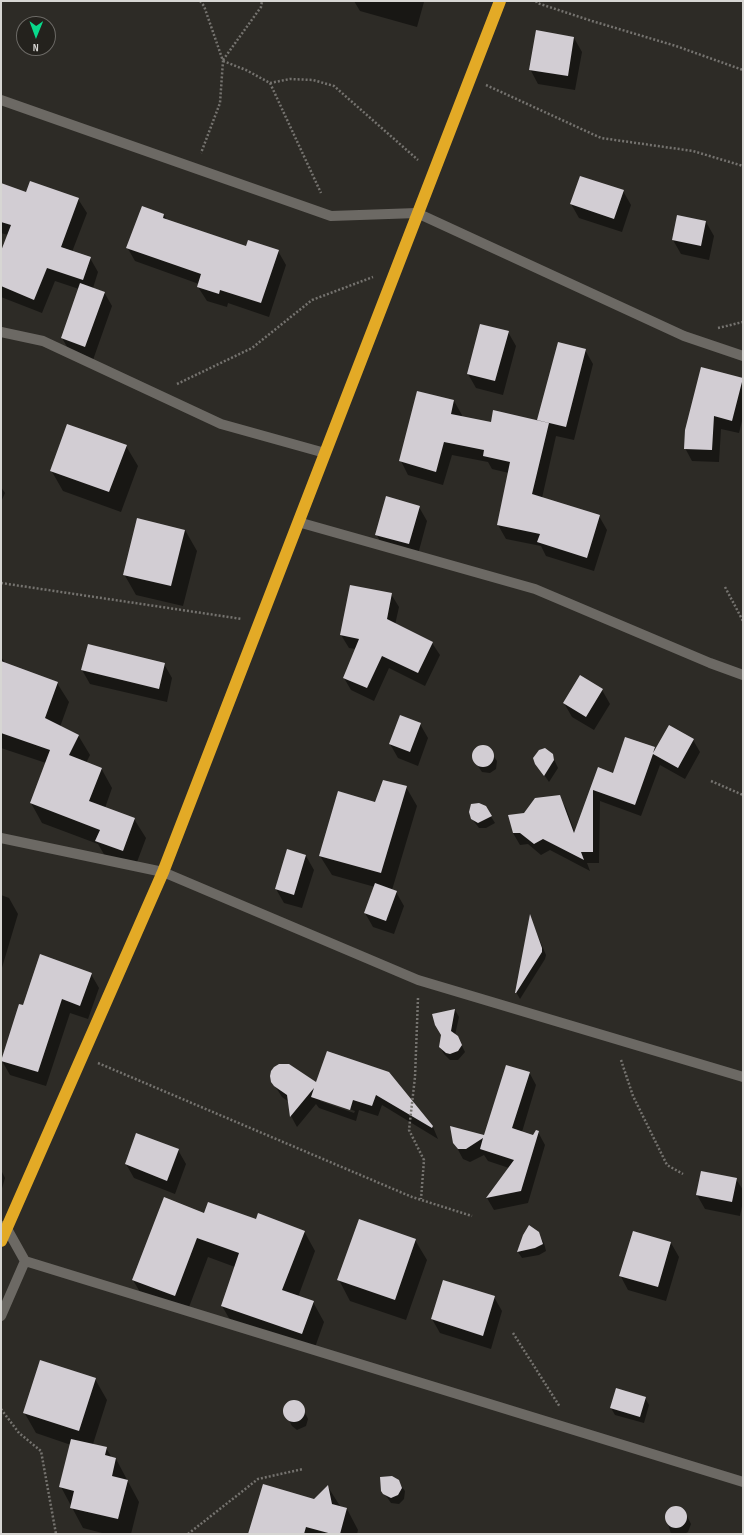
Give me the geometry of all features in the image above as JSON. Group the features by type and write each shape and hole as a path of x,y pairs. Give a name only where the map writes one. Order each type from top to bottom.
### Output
{"highway":[{"path":"1,1241 4,1227 82,1056 163,872 500,1"}],"street":[{"path":"1,100 331,216 417,214 684,336 743,356"},
{"path":"1,332 43,341 221,424 325,453"},
{"path":"298,522 535,589 710,663 743,675"},
{"path":"1,838 163,872 418,980 743,1078"},
{"path":"4,1227 25,1261 743,1482"},
{"path":"1,1316 25,1261"}],"path":[{"path":"195,168 220,103 223,61 204,6 200,1"},
{"path":"223,61 261,7 262,1"},
{"path":"536,1 536,3 676,46 743,70"},
{"path":"223,61 246,70 270,83 331,216"},
{"path":"470,78 600,138 693,151 743,166"},
{"path":"270,83 290,79 313,80 334,86 433,173"},
{"path":"156,393 252,348 312,300 396,268"},
{"path":"1,583 260,621"},
{"path":"725,587 743,621"},
{"path":"711,782 743,795"},
{"path":"418,980 415,1076 409,1130 424,1160 421,1199"},
{"path":"615,1039 633,1096 667,1165 683,1174"},
{"path":"82,1056 421,1199 472,1216"},
{"path":"513,1333 574,1430"},
{"path":"1,1409 19,1433 41,1451 56,1534"},
{"path":"188,1534 258,1479 303,1469"}],"building":[{"path":"536,30 574,37 568,76 529,70"},
{"path":"580,176 624,190 614,219 570,204"},
{"path":"30,181 79,198 61,247 91,257 83,280 47,268 34,300 1,286 1,251 11,225 1,222 1,183 26,192"},
{"path":"142,206 164,214 163,218 246,246 248,240 279,250 261,303 220,290 219,294 197,287 201,274 126,248"},
{"path":"677,215 706,221 701,246 672,240"},
{"path":"80,283 105,292 85,347 61,338"},
{"path":"480,324 509,331 495,381 467,374"},
{"path":"558,342 586,349 566,427 537,420"},
{"path":"701,367 743,378 732,421 714,416 712,450 684,449 685,430"},
{"path":"417,391 454,400 451,414 491,422 493,410 549,423 532,494 600,515 587,558 537,542 540,534 497,525 510,462 483,456 484,450 444,442 436,472 399,461"},
{"path":"67,424 127,445 109,492 50,471"},
{"path":"386,496 420,506 409,544 375,535"},
{"path":"137,518 185,530 171,586 123,575"},
{"path":"350,585 392,593 387,619 433,642 418,673 382,656 367,688 343,678 359,639 340,635"},
{"path":"88,644 165,663 159,689 81,670"},
{"path":"1,661 58,682 45,718 79,735 69,755 102,768 89,801 135,818 123,851 95,841 100,830 30,803 50,750 1,733"},
{"path":"580,675 603,689 586,717 563,703"},
{"path":"400,715 421,723 410,752 389,744"},
{"path":"669,725 694,739 678,768 653,754 635,805 593,790 593,852 581,852 584,860 543,839 534,844 520,833 513,833 508,815 524,813 535,798 560,795 574,833 598,767 613,773 625,737 655,747 653,753"},
{"path":"483,745 491,748 494,756 491,764 483,767 475,764 472,756 475,748"},
{"path":"545,748 553,754 554,760 544,776 535,764 533,758 539,750"},
{"path":"383,780 407,786 381,873 319,856 338,791 375,802"},
{"path":"479,803 486,806 492,816 478,823 471,819 469,812 471,804"},
{"path":"287,849 306,855 294,895 275,889"},
{"path":"375,883 397,891 386,921 364,913"},
{"path":"530,914 542,948 542,952 515,993"},
{"path":"40,954 92,973 80,1006 62,999 38,1072 1,1061 19,1004 23,1005"},
{"path":"455,1009 451,1031 458,1036 462,1045 458,1051 450,1054 446,1053 439,1047 441,1035 435,1025 432,1014"},
{"path":"327,1051 389,1072 433,1126 432,1128 376,1095 372,1106 353,1100 350,1110 311,1097 314,1088 290,1117 287,1095 274,1086 271,1082 271,1071 279,1064 289,1064 316,1082"},
{"path":"506,1065 530,1072 512,1128 533,1135 536,1130 539,1131 521,1191 486,1198 514,1160 480,1149 483,1138 466,1149 458,1149 453,1143 450,1126 484,1135"},
{"path":"136,1133 179,1149 167,1181 125,1164"},
{"path":"701,1171 737,1178 732,1202 696,1195"},
{"path":"164,1197 204,1213 208,1202 256,1219 258,1213 305,1231 282,1290 314,1301 302,1334 221,1306 239,1253 197,1238 175,1296 132,1280"},
{"path":"359,1219 416,1239 395,1300 337,1280"},
{"path":"529,1225 539,1232 543,1244 535,1248 517,1252 523,1235"},
{"path":"633,1231 671,1242 658,1287 619,1276"},
{"path":"443,1280 495,1296 483,1336 431,1319"},
{"path":"40,1360 96,1378 79,1431 23,1413"},
{"path":"616,1388 646,1397 640,1417 610,1408"},
{"path":"294,1400 302,1403 305,1411 302,1419 294,1422 286,1419 283,1411 286,1403"},
{"path":"71,1439 107,1447 105,1455 116,1458 112,1476 128,1480 118,1519 70,1508 74,1491 59,1487"},
{"path":"392,1476 399,1480 402,1488 398,1495 391,1498 383,1494 381,1491 380,1477"},
{"path":"263,1484 314,1499 328,1485 332,1504 347,1508 340,1534 332,1534 306,1527 304,1534 248,1534"},
{"path":"676,1506 684,1509 687,1517 684,1525 676,1528 668,1525 665,1517 668,1509"}]}
